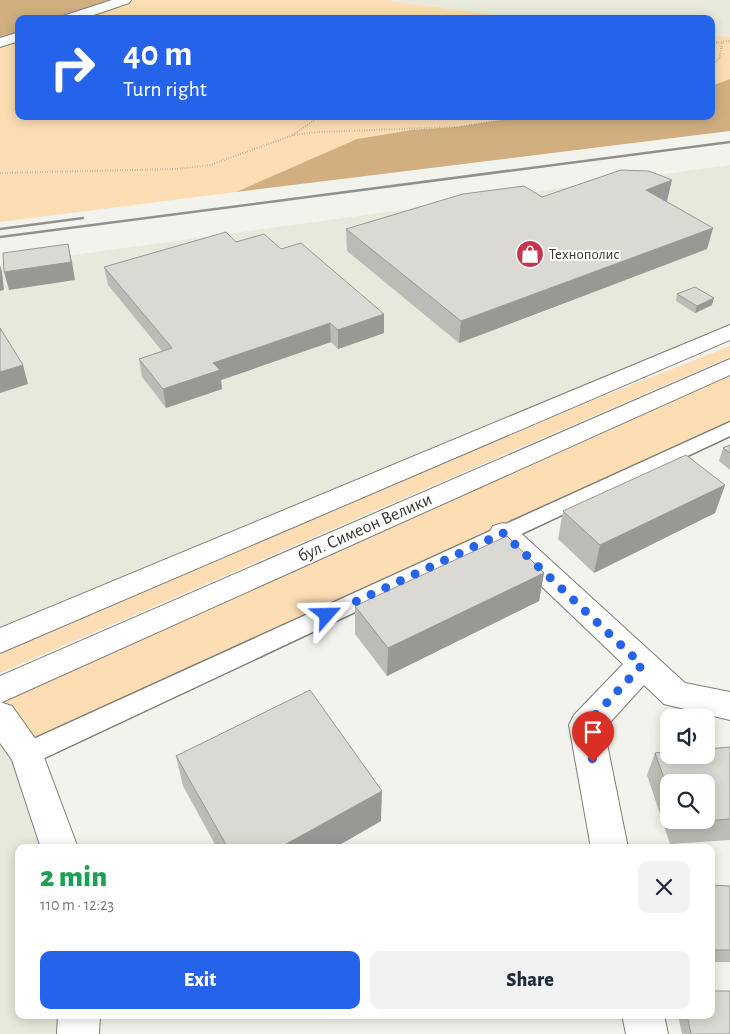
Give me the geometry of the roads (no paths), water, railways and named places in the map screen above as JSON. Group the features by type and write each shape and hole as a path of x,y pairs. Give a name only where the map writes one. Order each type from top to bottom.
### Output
{"main road":[{"path":"80,15 125,0"},
{"path":"0,42 15,37"},
{"name":"бул. Симеон Велики","path":"0,641 730,332"},
{"name":"бул. Симеон Велики","path":"0,690 730,366"},
{"path":"503,533 676,695 730,706"},
{"path":"609,844 586,725 642,665"},
{"path":"0,716 27,754 59,844"},
{"path":"78,1034 79,1019"},
{"path":"645,1019 647,1034"}],"lane":[{"path":"27,754 730,428"}],"railway":[{"path":"0,237 730,142"},
{"path":"0,229 83,218"}],"place":[{"name":"Технополис","path":"530,254"}]}
